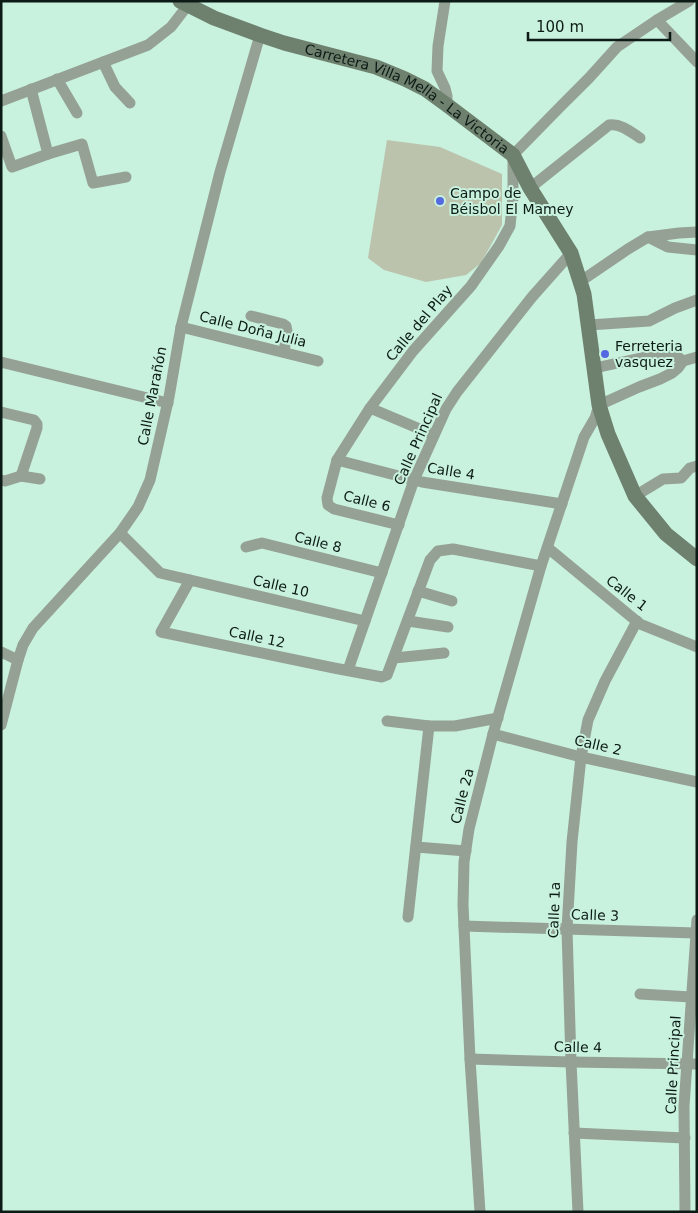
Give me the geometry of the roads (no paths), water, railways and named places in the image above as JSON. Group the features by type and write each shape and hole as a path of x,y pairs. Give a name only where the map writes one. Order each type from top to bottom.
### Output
{"main road":[{"name":"Carretera Villa Mella - La Victoria","path":"189,4 214,18 260,35 376,67 405,79 447,105 512,155 530,188 571,253 584,294 600,405 608,434 635,496 666,534 697,558"}],"street":[{"path":"445,1 438,46 437,71 445,88 447,105"},
{"path":"512,155 590,78 616,48 689,1"},
{"path":"1,101 148,45 171,27 189,4"},
{"path":"657,20 697,62"},
{"name":"Calle Marañón","path":"1,725 18,660 23,645 33,628 120,533 138,507 150,480 168,403 181,327 220,172 260,35"},
{"path":"103,62 115,86 130,103"},
{"path":"57,79 77,113"},
{"path":"31,89 48,154"},
{"path":"530,188 609,125 619,126 640,138"},
{"path":"1,136 12,167 82,144 93,183 126,177"},
{"name":"Calle del Play","path":"328,505 327,498 336,460 370,408 413,351 471,286 499,246 510,226 513,197 512,155"},
{"path":"581,281 648,237 697,232"},
{"path":"648,237 668,247 697,250"},
{"name":"Calle Principal","path":"348,670 414,480 446,409 457,392 532,297 571,253"},
{"path":"589,325 649,321 674,308 697,300"},
{"path":"251,316 286,326 284,352"},
{"name":"Calle Doña Julia","path":"181,327 318,361"},
{"path":"595,368 659,354 678,357 683,361"},
{"path":"600,405 639,386 660,379 672,373 683,361 697,357"},
{"path":"1,362 168,403"},
{"name":"Calle 2a","path":"480,1212 470,1059 463,905 464,862 469,828 493,734 542,566 584,437 600,405"},
{"path":"370,408 434,435"},
{"path":"1,412 34,420 37,424 21,476"},
{"name":"Calle 4","path":"336,460 414,480 562,504"},
{"path":"635,496 663,479 681,478 690,468 697,466"},
{"path":"1,480 5,481 21,476 40,479"},
{"name":"Calle 6","path":"328,505 334,509 399,524"},
{"name":"Calle 10","path":"120,533 160,573 365,621"},
{"name":"Calle 8","path":"246,547 262,543 382,573"},
{"name":"Calle 1","path":"548,548 640,624 697,647"},
{"path":"444,653 394,658 430,560 438,551 453,549 542,566"},
{"name":"Calle 12","path":"190,580 161,632 382,677 387,675 394,658"},
{"path":"418,591 452,601"},
{"path":"408,621 448,627"},
{"name":"Calle 1a","path":"578,1212 567,929 572,842 581,757 588,720 605,681 637,621"},
{"path":"1,652 18,660"},
{"path":"387,721 429,726 455,726 498,718"},
{"path":"408,917 429,726"},
{"name":"Calle 2","path":"493,734 581,757 697,782"},
{"path":"416,847 466,851"},
{"name":"Calle Principal","path":"685,1212 684,1106 692,1063 691,997 697,920"},
{"name":"Calle 3","path":"464,926 696,934"},
{"path":"640,994 691,997"},
{"name":"Calle 4","path":"470,1059 692,1063"},
{"path":"574,1133 685,1138"}],"place":[{"name":"Campo de Béisbol El Mamey","path":"440,201"},
{"name":"Ferreteria vasquez","path":"605,354"}]}
